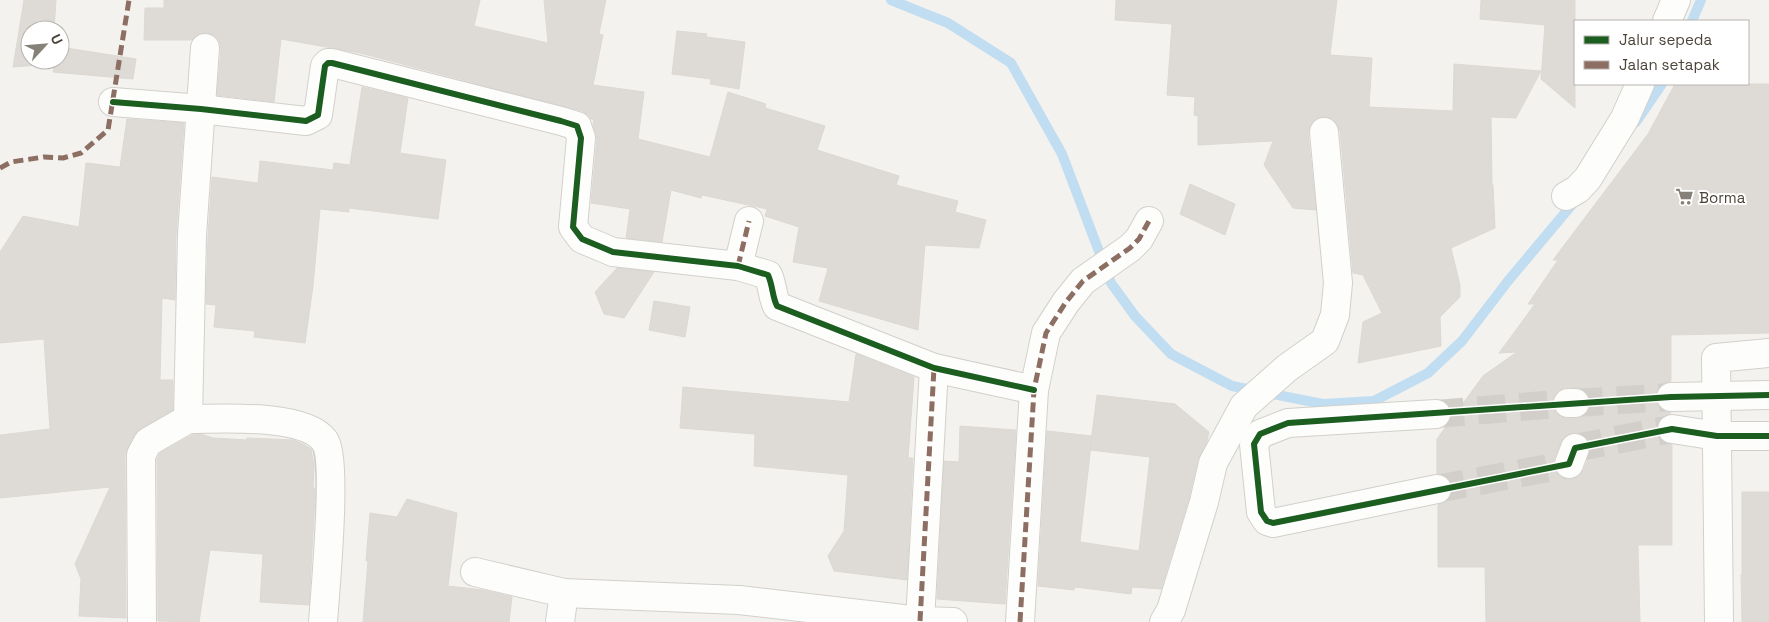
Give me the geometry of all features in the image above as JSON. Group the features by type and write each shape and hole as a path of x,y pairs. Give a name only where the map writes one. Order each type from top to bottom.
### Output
{"street":[{"path":"1667,20 1676,0"},
{"path":"188,420 192,235 205,48"},
{"path":"113,102 201,109 306,121 318,115 325,66 328,63 332,63 577,126 581,138 573,227 582,239 613,252 738,266 768,275 773,286 773,299 777,306 934,368 1034,390"},
{"path":"1566,196 1588,178 1625,118 1640,85"},
{"path":"1164,622 1171,610 1204,502 1213,463 1244,406 1287,368 1325,341 1335,315 1338,283 1324,132"},
{"path":"738,266 749,221"},
{"path":"1020,622 1034,390 1046,333 1083,280 1130,248 1149,221"},
{"path":"1719,622 1716,358 1769,353"},
{"path":"920,620 934,368"},
{"path":"1671,397 1769,395"},
{"path":"1436,414 1288,423 1260,434 1254,444 1261,512 1267,521 1273,523 1437,490"},
{"path":"142,622 141,455 143,449 148,442 188,420 229,419 278,421 307,427 325,440 331,483 323,622"},
{"path":"1672,429 1717,436 1769,436"},
{"path":"475,572 564,594 739,600 953,622"},
{"path":"560,622 564,594"}],"building":[{"path":"24,0 56,0 55,20 21,20"},
{"path":"164,0 480,0 474,26 548,43 544,0 606,0 599,34 603,35 593,85 644,92 638,139 710,157 728,92 766,104 765,108 825,126 817,150 899,176 896,185 958,201 955,212 986,220 979,248 925,245 918,330 819,301 828,268 793,262 799,227 765,216 767,209 702,195 701,198 671,190 662,242 626,238 630,209 591,203 597,139 593,124 594,120 582,111 360,53 281,39 274,102 217,95 221,49 219,41 214,35 207,33 199,34 192,40 144,40 145,8 164,8"},
{"path":"1116,0 1337,0 1330,55 1372,58 1369,107 1453,111 1454,64 1541,71 1516,118 1491,117 1495,228 1451,248 1460,285 1460,297 1440,317 1441,346 1358,363 1363,322 1382,313 1363,275 1353,273 1340,131 1336,123 1330,118 1322,117 1310,125 1308,133 1316,210 1293,208 1264,165 1273,141 1198,145 1198,116 1194,115 1195,97 1167,95 1172,24 1115,20"},
{"path":"1481,0 1575,0 1575,108 1541,79 1545,25 1480,19"},
{"path":"20,24 20,66 13,67"},
{"path":"677,31 707,34 706,37 745,42 739,89 710,84 711,79 672,74"},
{"path":"70,49 136,59 133,79 53,72 53,70 70,70"},
{"path":"1769,84 1769,333 1671,335 1671,381 1663,384 1658,389 1655,397 1658,405 1664,411 1671,413 1660,419 1657,427 1658,435 1662,441 1672,445 1672,545 1638,545 1640,622 1486,622 1485,567 1438,567 1438,505 1448,500 1452,494 1452,486 1448,478 1442,474 1437,474 1437,439 1483,376 1517,352 1499,353 1535,304 1528,304 1558,260 1553,260 1648,134 1674,85","holes":["1568,387 1582,389 1589,396 1591,403 1589,410 1582,417 1568,419 1560,416 1554,410 1552,403 1555,395 1561,389","1580,433 1587,438 1590,445 1590,453 1579,476 1572,479 1564,479 1557,474 1554,467 1554,459 1565,436"]},
{"path":"362,87 408,98 400,153 446,160 438,219 349,208 349,212 320,209 313,286 305,343 254,337 255,331 214,327 216,305 206,304 212,177 258,183 260,161 333,170 334,163 350,165"},
{"path":"127,119 184,123 176,235 175,300 162,298 160,380 173,380 173,410 140,429 134,435 125,455 126,618 79,616 81,579 75,564 110,487 0,498 0,435 50,429 44,339 0,343 0,252 23,216 79,227 86,163 120,167"},
{"path":"1190,184 1235,204 1225,235 1180,214"},
{"path":"617,268 654,272 624,318 604,314 595,292"},
{"path":"654,301 690,307 685,337 649,330"},
{"path":"856,354 914,377 908,458 913,458 907,580 834,571 828,556 844,531 848,475 754,466 755,434 680,428 683,387 849,402"},
{"path":"1097,395 1175,404 1209,432 1207,441 1198,459 1189,498 1161,589 1132,587 1131,594 1075,587 1074,590 1038,586 1047,431 1092,436","holes":["1090,450 1150,457 1139,551 1080,542"]},
{"path":"960,426 1016,430 1005,604 937,599 944,461 959,462"},
{"path":"201,434 213,438 294,440 311,449 314,466 313,488 315,488 315,497 309,605 260,602 263,554 210,550 199,622 158,621 157,459 160,453 192,435"},
{"path":"1742,492 1769,492 1769,622 1742,622"},
{"path":"407,499 457,513 448,586 483,590 512,597 509,622 363,622 370,513 397,517"}],"waterway":[{"path":"891,0 948,23 1011,63 1062,154 1111,283 1135,316 1171,354 1232,386 1323,404 1374,401 1428,373 1462,341 1508,281 1575,201"},
{"path":"1692,20 1701,0"},
{"path":"1636,122 1661,85"}],"tunnel":[{"path":"1575,403 1671,397"},
{"path":"1436,414 1568,403"},
{"path":"1575,448 1672,429"},
{"path":"1437,489 1569,464"}],"marked path":[{"path":"0,168 11,162 44,157 63,158 81,153 108,130 129,0"},
{"path":"738,266 749,221"},
{"path":"1020,622 1034,390 1046,333 1066,302 1083,281 1130,248 1139,239 1149,221"},
{"path":"920,621 934,368"}],"cycle path":[{"path":"113,102 201,109 306,121 318,115 325,66 328,63 332,63 577,126 581,138 573,227 582,239 613,252 738,266 768,275 777,306 934,368 1034,390"},
{"path":"1769,395 1671,397 1288,423 1260,434 1254,444 1261,512 1267,521 1273,523 1569,464 1575,448 1672,429 1717,436 1769,436"}],"place":[{"name":"Borma","path":"1685,197"}]}
